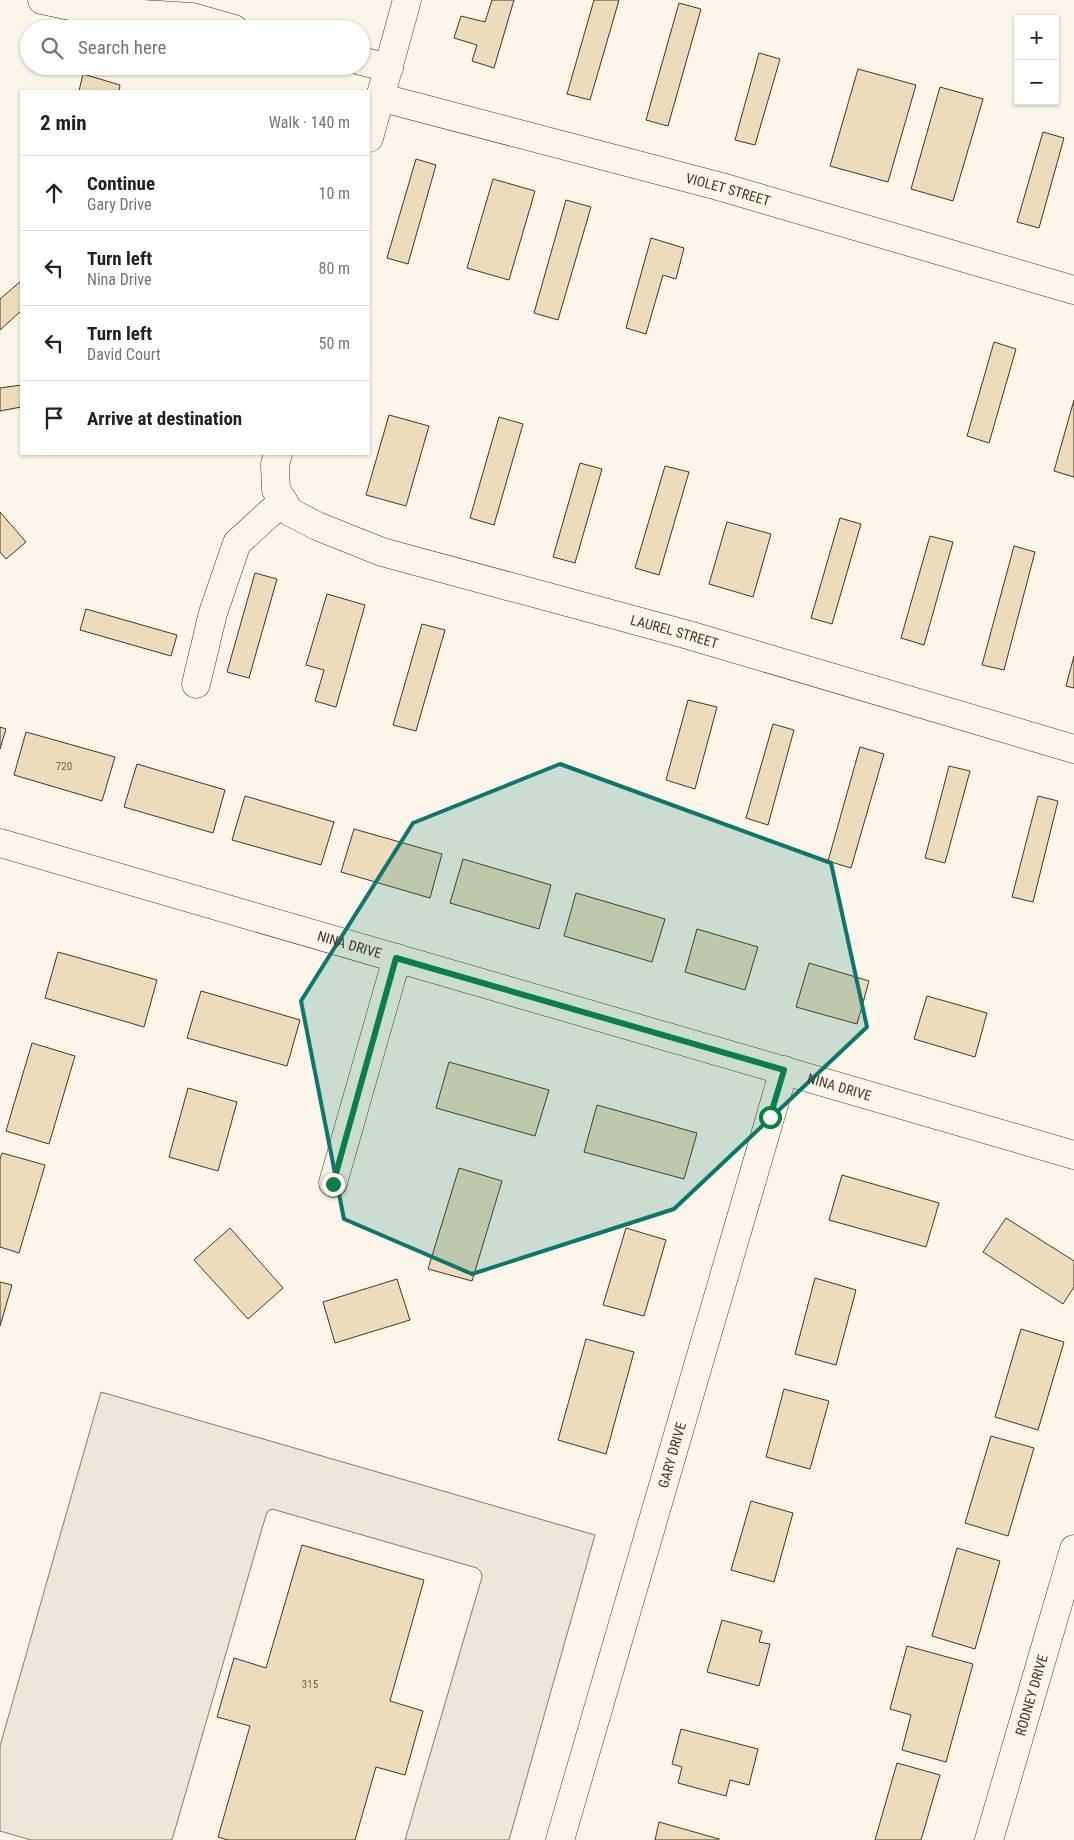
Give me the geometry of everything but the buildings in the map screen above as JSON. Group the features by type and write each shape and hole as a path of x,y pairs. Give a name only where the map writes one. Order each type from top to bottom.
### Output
{"street":[{"path":"42,0 94,11 192,17 202,20"},
{"path":"370,134 407,0"},
{"path":"370,63 389,68"},
{"name":"VIOLET STREET","path":"379,97 718,186 1074,290"},
{"path":"196,684 213,612 237,543 284,501 276,490 274,464 278,455"},
{"name":"LAUREL STREET","path":"284,501 290,512 317,526 382,552 685,634 1074,749"},
{"name":"NINA DRIVE","path":"2,850 396,958 1074,1155"},
{"path":"333,1184 396,958"},
{"name":"GARY DRIVE","path":"560,1840 784,1070"},
{"name":"RODNEY DRIVE","path":"988,1840 1074,1549"}],"highlighted area":[{"path":"560,764 831,863 867,1027 674,1209 472,1274 344,1219 301,1001 413,823"}],"shaded area":[{"path":"101,1392 595,1535 509,1840 405,1840 482,1577 481,1572 477,1568 272,1509 266,1515 172,1840 31,1840 0,1831 0,1746"}],"route":[{"path":"333,1184 396,958 784,1070 770,1117"}]}
